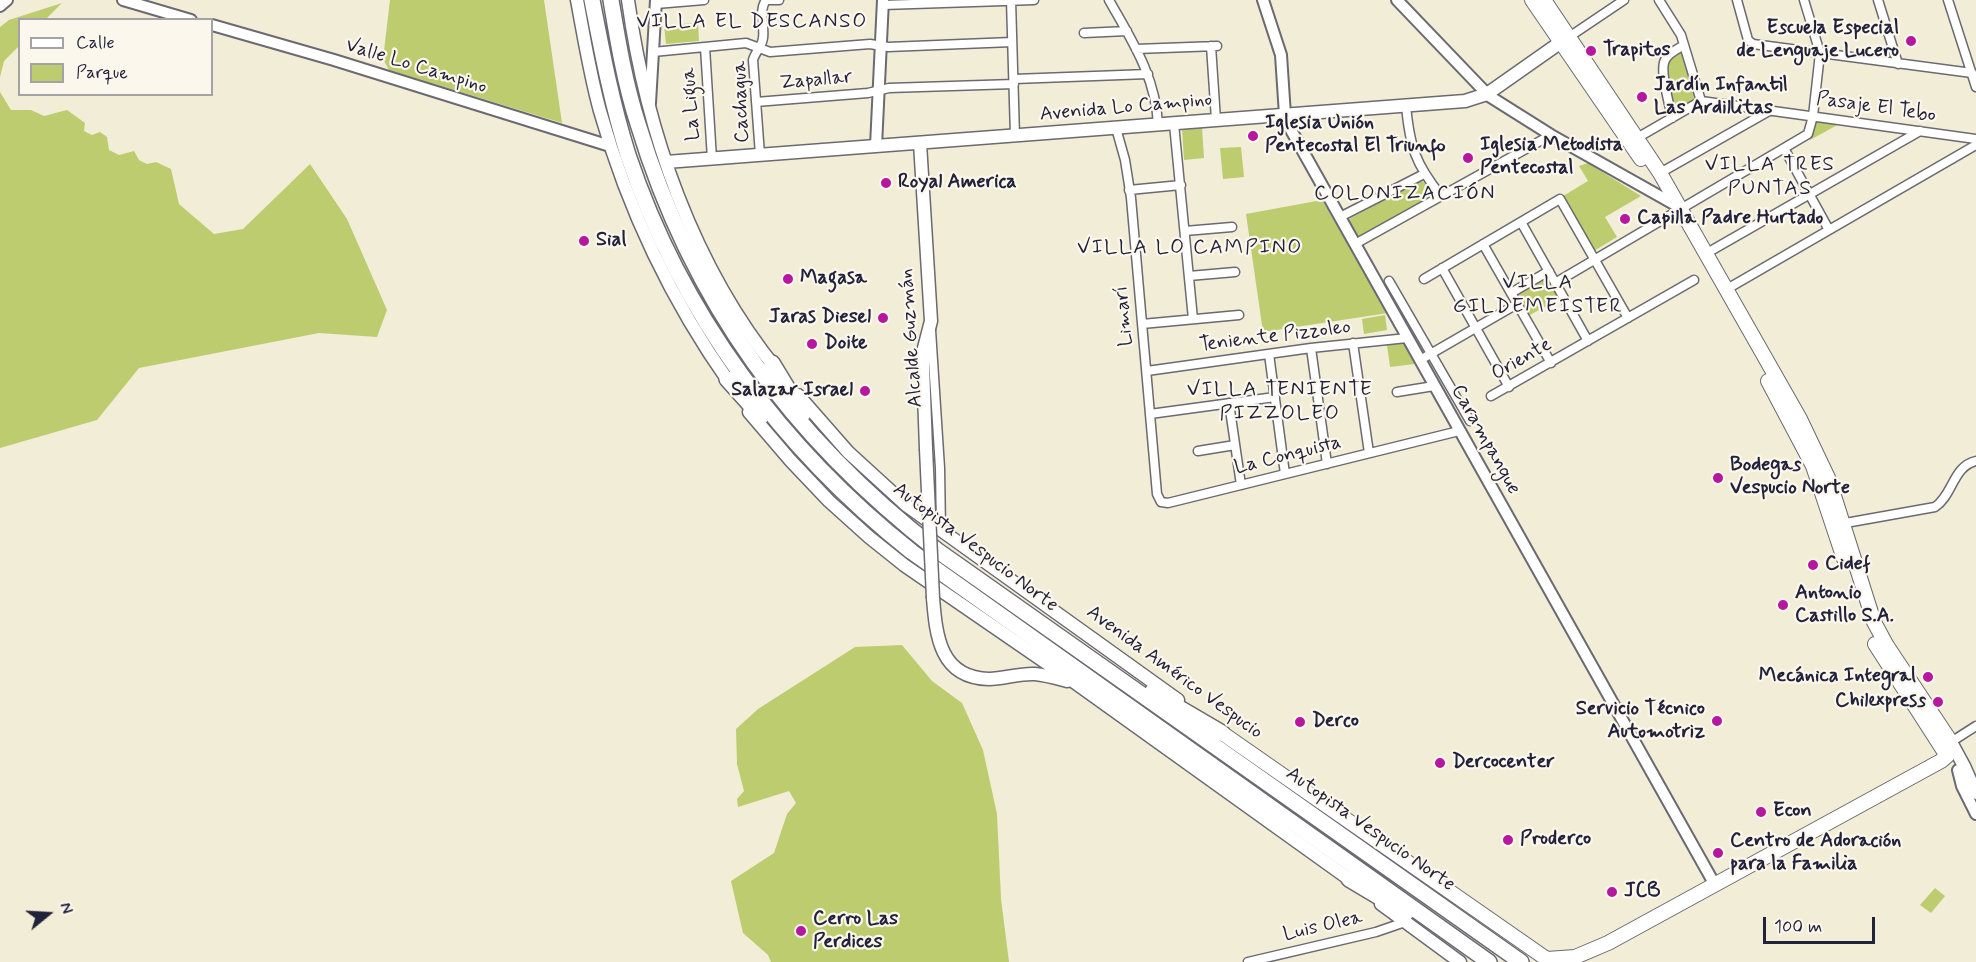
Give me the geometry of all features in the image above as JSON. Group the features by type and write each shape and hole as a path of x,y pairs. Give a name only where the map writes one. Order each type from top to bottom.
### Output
{"highway":[{"name":"Autopista Vespucio Norte","path":"592,0 609,86 628,154 647,205 682,280 718,343 761,403 798,447 837,488 877,524 946,578 1489,962"},
{"name":"Autopista Vespucio Norte","path":"611,0 624,70 641,135 667,208 691,260 725,321 755,365 801,424 846,472 888,511 930,544 1102,668 1521,962"},
{"path":"772,363 810,425 846,472"},
{"path":"727,380 794,452 837,488"},
{"path":"1102,668 1153,693 1222,733"},
{"path":"1349,879 1388,904 1469,948"}],"main road":[{"path":"577,0 593,82 610,146 641,227 666,280 695,332 753,417 791,461 829,501 904,566 1077,684 1349,879 1460,962"},
{"name":"Avenida Américo Vespucio","path":"628,0 650,109 666,162 691,225 715,274 747,329 772,363 818,420 853,457 901,501 941,531 1086,633 1222,733 1549,961"},
{"path":"1532,0 1565,39 1660,173 1675,207 1805,449 1838,525"},
{"path":"1544,0 1565,39 1707,253 1818,454 1856,600 1868,631 1961,768 1973,782 1976,793"},
{"name":"Avenida Lo Campino","path":"666,162 1465,101 1487,94 1565,39"},
{"name":"Alcalde Guzmán","path":"920,143 931,321"},
{"path":"931,321 924,348 923,366 933,598 939,644 947,659 960,671 973,676 987,679 1037,674 1077,684"},
{"path":"1549,961 1575,957 1608,943 1714,885 1949,749"},
{"path":"1589,962 1608,943"}],"street":[{"path":"0,6 8,0"},
{"path":"123,0 184,18"},
{"path":"650,109 656,2 704,0"},
{"path":"767,0 779,0"},
{"name":"Cachagua","path":"760,155 753,60 764,37 762,9 767,0"},
{"path":"1011,0 1016,136"},
{"path":"876,146 883,3 1034,0"},
{"path":"1109,0 1148,74 1156,99 1158,125"},
{"name":"Carampangue","path":"1263,0 1281,55 1285,115 1407,338 1714,885"},
{"path":"1397,0 1487,94 1551,135 1675,207"},
{"path":"1565,39 1624,0"},
{"path":"1637,138 1701,102 1677,26 1659,0"},
{"path":"1737,0 1747,38 1751,44 1972,73"},
{"path":"1555,283 1675,207 1785,150 1808,134 1813,116 1820,53 1804,0"},
{"path":"1878,0 1898,64"},
{"path":"1948,0 1976,87"},
{"name":"Valle Lo Campino","path":"213,25 334,60 610,146"},
{"path":"1084,33 1126,32"},
{"path":"653,52 746,44 770,52 870,44 888,47 1012,42"},
{"path":"1672,118 1663,75 1663,63 1668,56 1684,45"},
{"path":"1136,49 1214,46 1216,120"},
{"name":"La Ligua","path":"705,47 712,159"},
{"name":"Zapallar","path":"756,102 879,91 889,88 1148,74"},
{"name":"Pasaje El Tebo","path":"1701,102 1976,139"},
{"path":"1406,106 1411,141 1424,174 1441,196"},
{"path":"1660,173 1769,110"},
{"path":"1174,124 1193,319"},
{"name":"Limarí","path":"1116,128 1124,154 1130,190 1157,494 1161,502"},
{"path":"1707,253 1920,131"},
{"path":"1355,244 1551,135"},
{"path":"1727,289 1976,145"},
{"path":"1785,150 1829,230"},
{"path":"1340,217 1424,174"},
{"path":"1130,190 1181,185"},
{"path":"1424,279 1560,199 1628,318"},
{"path":"1521,222 1588,341"},
{"path":"1185,231 1232,227"},
{"path":"1483,244 1551,363"},
{"path":"1442,268 1509,387"},
{"path":"1511,293 1549,271"},
{"path":"1189,276 1235,272"},
{"name":"Oriente","path":"1491,396 1694,280"},
{"name":"Carampangue","path":"1389,281 1470,421"},
{"path":"1420,360 1517,304"},
{"path":"1142,324 1239,315"},
{"name":"Alcalde Guzmán","path":"931,321 940,468 941,531"},
{"name":"Teniente Pizzoleo","path":"1146,371 1311,348 1407,338"},
{"path":"1353,344 1369,453"},
{"path":"1311,348 1327,464"},
{"path":"1269,354 1285,474"},
{"path":"1397,392 1434,386"},
{"path":"1150,414 1275,397"},
{"path":"1229,403 1241,485"},
{"name":"La Conquista","path":"1161,502 1168,503 1459,430"},
{"path":"1198,451 1235,445"},
{"path":"1838,525 1935,507 1943,500 1964,466 1976,461"},
{"path":"1949,749 1976,726"},
{"path":"1961,768 1962,786 1976,814"},
{"name":"Luis Olea","path":"1248,962 1376,932 1405,922"},
{"path":"1435,944 1448,962"}],"green space":[{"path":"390,0 544,0 562,123 389,70 383,59"},
{"path":"62,3 47,18 18,18 18,47 4,61 0,77 0,27 9,20"},
{"path":"698,23 699,41 666,44 664,25"},
{"path":"1683,51 1697,101 1675,111 1665,68 1672,57"},
{"path":"0,92 11,110 31,110 44,116 67,110 85,123 84,131 92,135 100,132 107,137 109,150 119,155 134,151 139,160 147,164 156,162 171,169 179,204 214,234 243,229 310,164 347,219 387,310 377,337 319,333 139,368 97,420 0,448"},
{"path":"1816,120 1841,123 1810,140"},
{"path":"1202,127 1204,158 1184,160 1182,128"},
{"path":"1241,147 1244,177 1223,179 1220,148"},
{"path":"1588,163 1641,196 1605,217 1617,237 1594,251 1563,196 1588,181 1579,166"},
{"path":"1420,181 1424,182 1432,197 1359,238 1349,220 1351,218"},
{"path":"1322,200 1388,313 1263,332 1246,214"},
{"path":"1548,277 1561,298 1528,316 1516,295"},
{"path":"1385,315 1387,330 1364,334 1362,319"},
{"path":"1404,342 1415,364 1390,367 1387,345"},
{"path":"902,645 932,681 962,703 983,750 997,814 1001,899 1009,962 771,962 768,955 743,933 731,881 774,853 787,814 796,803 789,791 738,807 737,799 744,791 737,764 736,729 758,709 855,647"},
{"path":"1935,888 1945,896 1931,913 1920,905"}],"place":[{"name":"Escuela Especial de Lenguaje Lucero","path":"1911,41"},
{"name":"Trapitos","path":"1591,51"},
{"name":"Jardín Infantil Las Ardillitas","path":"1642,97"},
{"name":"Iglesia Unión Pentecostal El Triunfo","path":"1253,136"},
{"name":"Iglesia Metodista Pentecostal","path":"1468,158"},
{"name":"Royal America","path":"886,183"},
{"name":"Capilla Padre Hurtado","path":"1625,219"},
{"name":"Sial","path":"584,241"},
{"name":"Magasa","path":"788,279"},
{"name":"Jaras Diesel","path":"883,318"},
{"name":"Doite","path":"812,344"},
{"name":"Salazar Israel","path":"865,391"},
{"name":"Bodegas Vespucio Norte","path":"1718,478"},
{"name":"Cidef","path":"1813,565"},
{"name":"Antonio Castillo S.A.","path":"1783,605"},
{"name":"Mecánica Integral","path":"1928,677"},
{"name":"Chilexpress","path":"1938,702"},
{"name":"Servicio Técnico Automotriz","path":"1717,721"},
{"name":"Derco","path":"1300,722"},
{"name":"Dercocenter","path":"1440,763"},
{"name":"Econ","path":"1761,812"},
{"name":"Proderco","path":"1508,840"},
{"name":"Centro de Adoración para la Familia","path":"1718,853"},
{"name":"JCB","path":"1612,892"},
{"name":"Cerro Las Perdices","path":"801,931"}],"district":[{"name":"VILLA EL DESCANSO","path":"752,23"},
{"name":"VILLA TRES PUNTAS","path":"1770,178"},
{"name":"COLONIZACIÓN","path":"1405,195"},
{"name":"VILLA LO CAMPINO","path":"1190,249"},
{"name":"VILLA GILDEMEISTER","path":"1538,296"},
{"name":"VILLA TENIENTE PIZZOLEO","path":"1280,403"}]}
